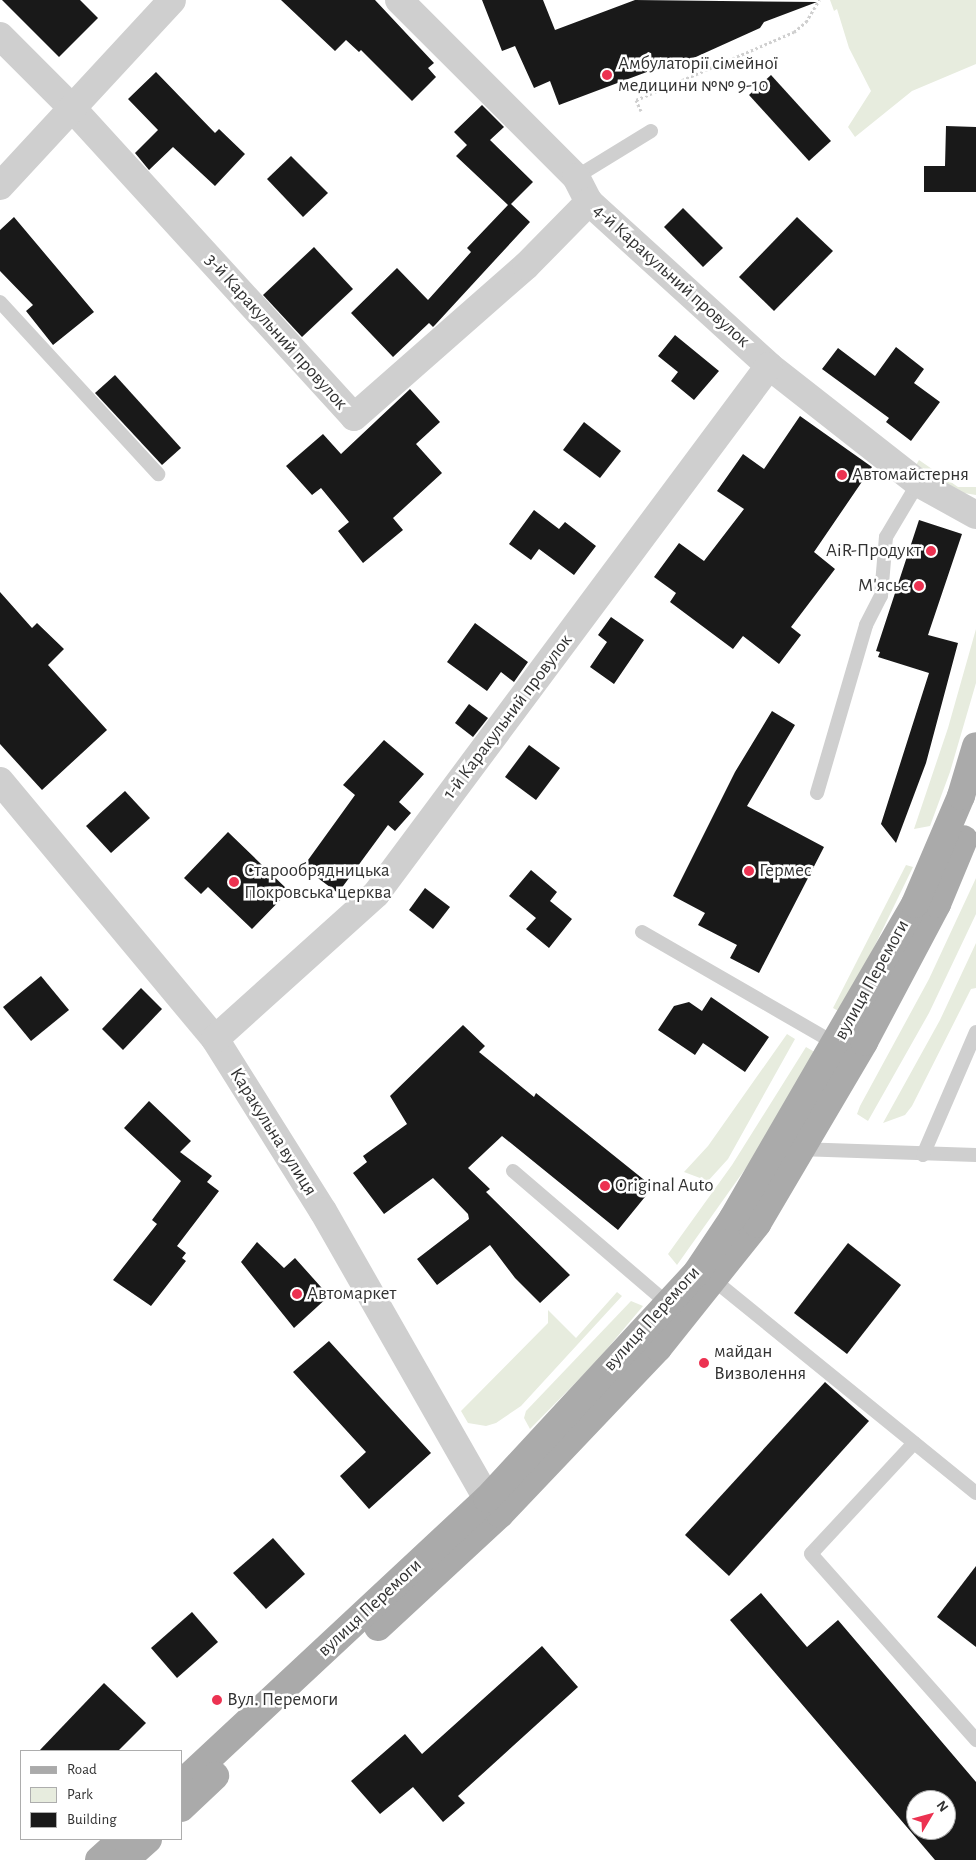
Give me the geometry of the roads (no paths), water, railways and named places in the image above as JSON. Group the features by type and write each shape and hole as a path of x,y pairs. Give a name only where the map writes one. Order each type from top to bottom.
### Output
{"main road":[{"name":"вулиця Перемоги","path":"182,1783 493,1507 697,1272 733,1218 791,1143 864,1042 937,904 961,839 976,746"},
{"path":"961,839 976,810"},
{"name":"вулиця Перемоги","path":"182,1807 672,1332 715,1281 757,1224 836,1044 915,904 961,839"},
{"path":"99,1860 121,1840"},
{"path":"125,1860 147,1840"}],"street":[{"path":"0,186 172,0"},
{"name":"4-й Каракульний провулок","path":"398,0 576,177 589,202 769,366 918,483 976,515"},
{"name":"3-й Каракульний провулок","path":"0,36 72,108 354,417 526,266 589,202"},
{"name":"1-й Каракульний провулок","path":"215,1039 376,894 769,366"},
{"name":"Каракульна вулиця","path":"0,781 215,1039 322,1211 493,1507"}],"lane":[{"path":"576,177 651,131"},
{"path":"0,302 158,474"},
{"path":"817,793 866,624 881,596 886,537 918,483"},
{"path":"642,932 836,1044"},
{"path":"923,1155 976,1032"},
{"path":"791,1143 923,1155 976,1155"},
{"path":"513,1171 668,1304"},
{"path":"715,1281 976,1493"},
{"path":"914,1443 811,1554 976,1740"}],"place":[{"name":"Амбулаторії сімейної медицини №№ 9-10","path":"607,75"},
{"name":"Автомайстерня","path":"842,475"},
{"name":"AiR-Продукт","path":"931,551"},
{"name":"М'ясьє","path":"919,586"},
{"name":"Гермес","path":"749,871"},
{"name":"Старообрядницька Покровська церква","path":"234,882"},
{"name":"Original Auto","path":"605,1186"},
{"name":"Автомаркет","path":"297,1294"},
{"name":"майдан Визволення","path":"704,1363"},
{"name":"Вул. Перемоги","path":"217,1700"}]}
